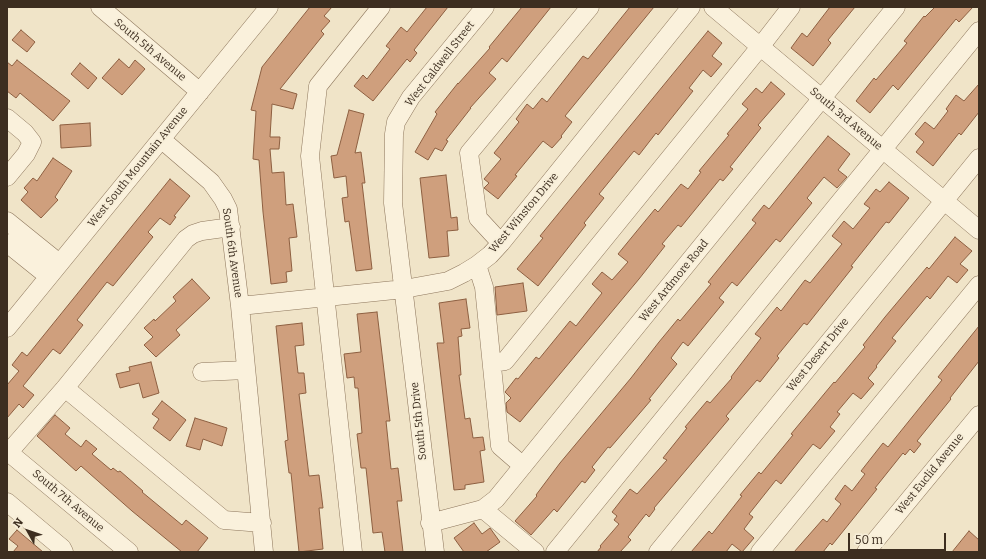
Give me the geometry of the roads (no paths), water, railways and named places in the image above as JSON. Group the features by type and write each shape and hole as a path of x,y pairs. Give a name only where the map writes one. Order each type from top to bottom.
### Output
{"street":[{"name":"South 5th Avenue","path":"100,7 200,92"},
{"name":"West South Mountain Avenue","path":"7,328 269,7"},
{"path":"353,552 310,156 318,86 381,7"},
{"name":"West Caldwell Street","path":"404,289 393,203 394,134 396,122 411,97 485,7"},
{"path":"501,243 478,218 469,153 590,7"},
{"name":"West Winston Drive","path":"240,306 404,289 448,281 464,274 490,255 501,243 691,7"},
{"name":"South 3rd Avenue","path":"713,7 979,230"},
{"path":"492,363 505,361 791,7"},
{"name":"West Ardmore Road","path":"430,523 483,509 496,500 896,7"},
{"path":"556,552 979,31"},
{"path":"7,118 25,133 32,142 26,154 7,177"},
{"name":"South 6th Avenue","path":"161,139 211,182 226,203 240,306 264,552"},
{"name":"West Desert Drive","path":"658,552 979,158"},
{"path":"8,451 65,388 186,239 192,234 202,231 230,227"},
{"path":"9,228 54,270"},
{"path":"7,243 54,270"},
{"path":"477,265 484,287 500,446 523,466"},
{"path":"760,552 979,285"},
{"name":"South 5th Drive","path":"404,289 430,523 435,552"},
{"path":"202,372 246,370"},
{"path":"65,388 224,520 262,523"},
{"name":"West Euclid Avenue","path":"866,552 979,414"},
{"name":"South 7th Avenue","path":"8,451 129,552"},
{"path":"7,502 62,548 64,552"},
{"path":"483,509 535,552"}]}
